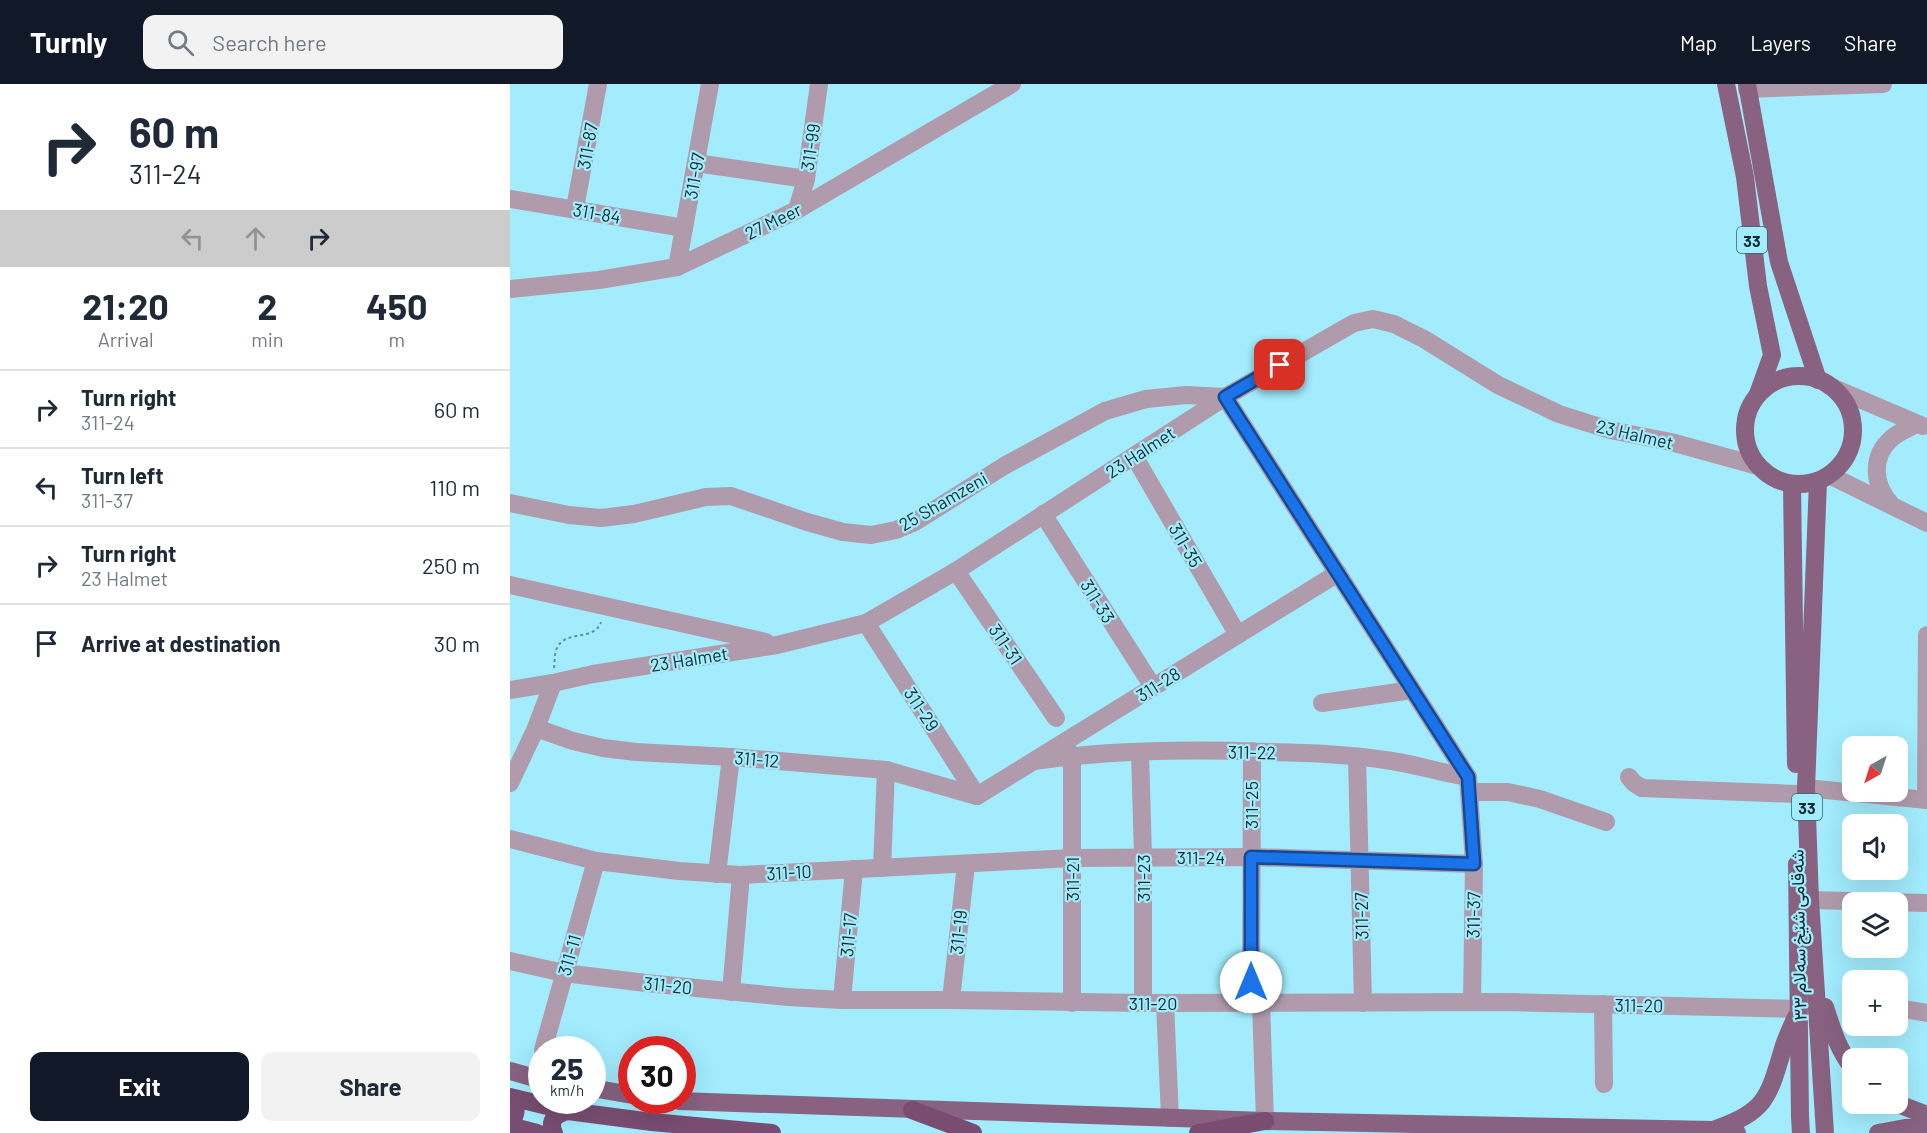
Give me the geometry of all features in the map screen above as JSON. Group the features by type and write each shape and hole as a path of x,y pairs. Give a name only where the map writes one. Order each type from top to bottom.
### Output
{"highway":[{"path":"510,1098 528,1102"},
{"path":"510,1098 515,1103 516,1110 515,1117 510,1124 537,1133"},
{"path":"912,1110 973,1133"},
{"path":"554,1133 552,1122 558,1114"},
{"path":"591,1114 772,1133"},
{"path":"1198,1133 1265,1121"}],"main road":[{"name":"33","path":"1726,84 1745,177 1758,286 1772,355 1758,394 1746,417 1744,430 1748,449 1758,466"},
{"name":"33","path":"1747,87 1779,262 1824,383 1839,395 1847,406 1851,418 1853,431 1846,456 1839,467 1823,478"},
{"path":"1758,394 1780,380 1792,377 1805,377 1824,383"},
{"path":"1758,466 1768,475 1792,484 1805,484 1823,478"},
{"name":"شەقامی شێخ سەلام ٣٣","path":"1823,478 1801,791 1816,979 1824,1127"},
{"name":"شەقامی شێخ سەلام ٣٣","path":"1792,484 1801,791 1799,1009 1801,1128"},
{"path":"1816,979 1832,1032 1842,1052"},
{"path":"1717,1131 1749,1114 1766,1098 1799,1009"},
{"path":"510,1071 528,1076"},
{"path":"696,1102 1265,1121 1737,1133"},
{"path":"1908,1113 1921,1125"},
{"path":"1878,1133 1921,1125"}],"street":[{"name":"311-87","path":"575,208 598,84"},
{"name":"311-97","path":"677,267 710,84"},
{"name":"311-99","path":"796,210 806,179 819,84"},
{"name":"27 Meer","path":"510,289 599,280 677,267 796,210 1012,84"},
{"path":"1747,87 1883,84"},
{"path":"696,163 806,179"},
{"name":"311-84","path":"510,199 575,208 684,228"},
{"name":"23 Halmet","path":"510,690 593,674 777,645 866,623 956,571 1225,397 1363,320 1383,320 1408,330 1498,385 1559,414 1610,430 1671,442 1758,466"},
{"path":"1824,383 1922,426"},
{"name":"25 Shamzeni","path":"510,503 569,515 601,518 634,514 706,497 731,496 807,522 843,532 871,535 896,530 915,522 1004,466 1105,411 1146,399 1186,395 1225,397"},
{"name":"311-37","path":"1225,397 1412,690 1468,785 1474,864 1472,1002"},
{"path":"1892,506 1879,488 1876,477 1877,461 1882,449 1891,439 1922,426"},
{"name":"311-35","path":"1134,456 1238,635"},
{"path":"1823,478 1927,523"},
{"name":"311-33","path":"1043,514 1153,687"},
{"name":"311-31","path":"956,571 1056,718"},
{"name":"311-28","path":"1068,749 1153,687 1338,573"},
{"path":"510,585 777,645"},
{"name":"311-29","path":"866,623 977,796"},
{"path":"1629,777 1642,788 1801,791 1926,800 1927,635"},
{"path":"510,783 537,728 554,683"},
{"path":"1322,703 1412,690"},
{"name":"311-12","path":"537,728 573,741 636,752 731,757 886,770 977,796"},
{"name":"311-22","path":"977,796 1034,761 1068,749 1333,754 1393,761 1468,785 1540,800 1606,822"},
{"name":"311-21","path":"1068,749 1072,858 1072,1003"},
{"name":"311-25","path":"1252,751 1251,857 1256,1003 1265,1121"},
{"name":"311-23","path":"1140,752 1143,1003"},
{"path":"717,874 731,757"},
{"name":"311-27","path":"1357,757 1363,1003"},
{"path":"882,868 886,770"},
{"name":"311-10","path":"510,839 596,861 717,874 1072,858"},
{"name":"311-24","path":"1072,858 1251,857 1474,864"},
{"name":"311-11","path":"547,1036 596,861"},
{"name":"311-19","path":"951,999 966,864"},
{"name":"311-17","path":"842,1000 854,869"},
{"path":"731,992 741,874"},
{"path":"1810,900 1927,903"},
{"name":"311-20","path":"510,961 564,973 731,992 842,1000 951,999 1072,1003 1472,1002 1799,1009"},
{"path":"1165,1003 1170,1118"},
{"path":"1604,1004 1604,1084"},
{"path":"1908,1010 1927,1013"}],"path":[{"path":"554,683 555,652 558,646 568,637 597,630 601,624 605,606"}],"route":[{"path":"1251,982 1251,857 1474,864 1468,777 1225,397 1280,365"}]}
